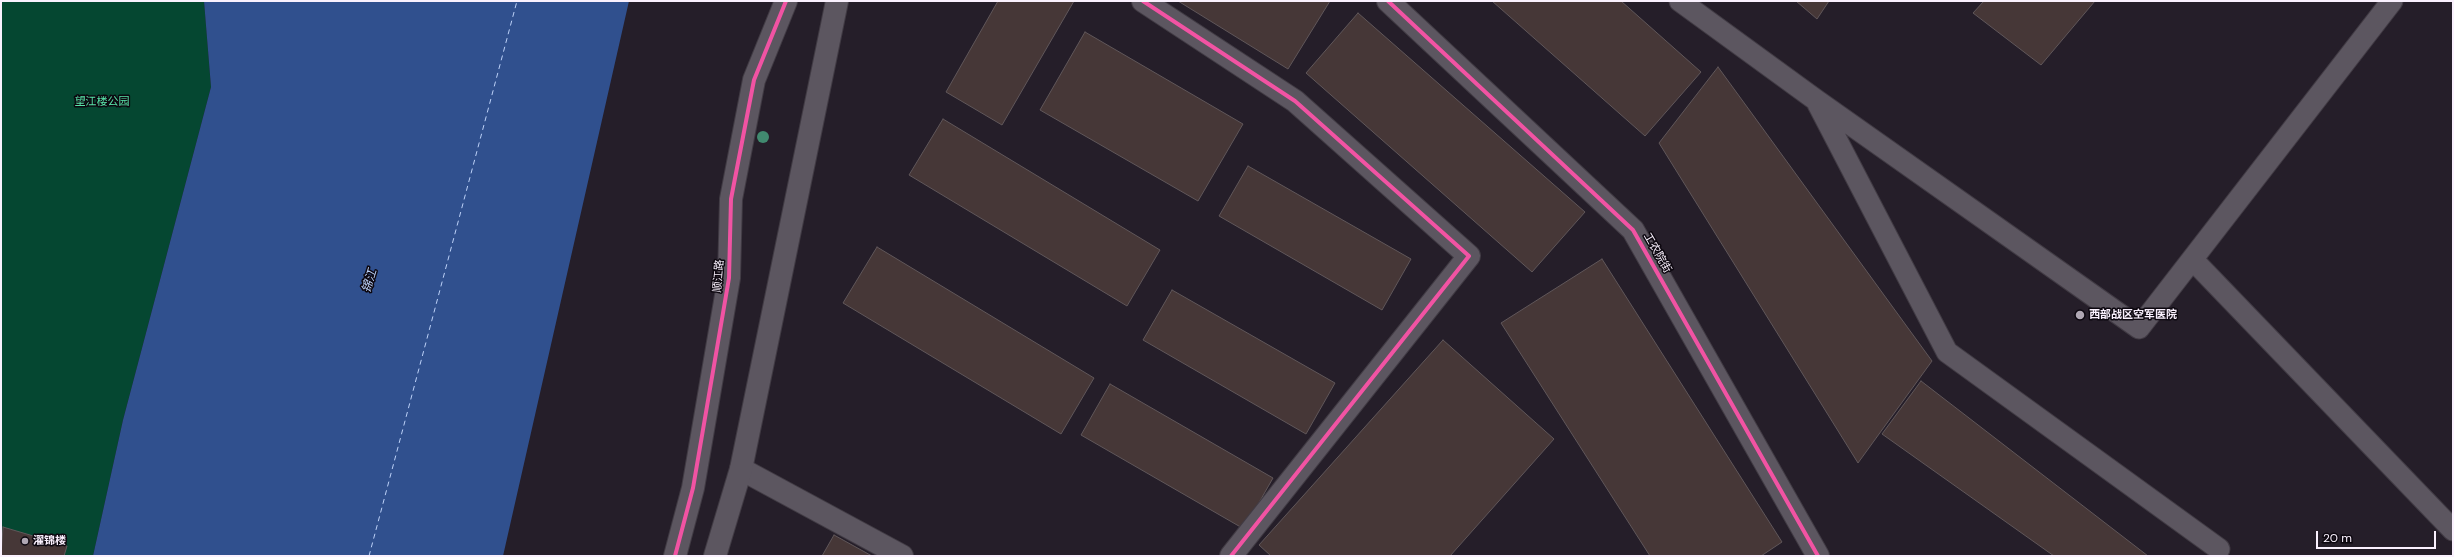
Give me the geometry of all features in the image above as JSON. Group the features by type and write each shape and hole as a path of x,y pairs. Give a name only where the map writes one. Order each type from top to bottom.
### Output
{"street":[{"name":"顺江路","path":"675,556 693,488 729,278 731,199 754,80 786,1"},
{"path":"715,556 741,469 837,1"},
{"path":"1143,1 1295,101 1469,256 1231,556"},
{"name":"工农院街","path":"1388,1 1633,230 1818,556"},
{"path":"741,469 902,556"}],"lane":[{"path":"1680,1 1816,100 2139,328 2392,1"},
{"path":"1816,100 1947,352 2219,549"},
{"path":"2193,260 2453,530"}],"green space":[{"name":"望江楼公园","path":"1,1 204,1 211,87 123,420 93,556 1,556"}],"water":[{"name":"锦江","path":"204,1 629,1 503,556 93,556 123,420 211,87"}],"building":[{"path":"998,1 1074,1 1002,125 946,92"},
{"path":"1178,1 1330,1 1288,69"},
{"path":"1492,1 1621,1 1701,72 1645,136"},
{"path":"1796,1 1829,1 1817,19"},
{"path":"1984,1 2095,1 2041,65 1973,13"},
{"path":"1358,13 1585,212 1532,272 1306,73"},
{"path":"1085,32 1243,124 1198,201 1040,110"},
{"path":"1718,67 1932,361 1858,463 1659,143"},
{"path":"943,119 1160,250 1127,306 909,175"},
{"path":"1248,166 1411,259 1382,310 1219,216"},
{"path":"877,247 1094,378 1061,434 843,303"},
{"path":"1602,259 1782,542 1761,556 1650,556 1501,323"},
{"path":"1172,290 1335,383 1306,434 1143,340"},
{"path":"1443,340 1554,439 1450,556 1271,556 1259,545"},
{"path":"1921,381 2148,556 2054,556 1882,434"},
{"path":"1110,384 1273,478 1244,529 1081,435"},
{"name":"濯锦楼","path":"3,527 67,546 64,556 1,556"},
{"path":"834,535 872,556 822,556"}],"ferry route":[{"path":"369,556 517,1"}],"cycle path":[{"path":"675,556 693,488 729,278 731,199 754,80 786,1"},
{"path":"1143,1 1295,101 1469,256 1231,556"},
{"path":"1388,1 1633,230 1818,556"}],"place":[{"name":"西部战区空军医院","path":"2080,315"},
{"name":"濯锦楼","path":"25,541"}]}
